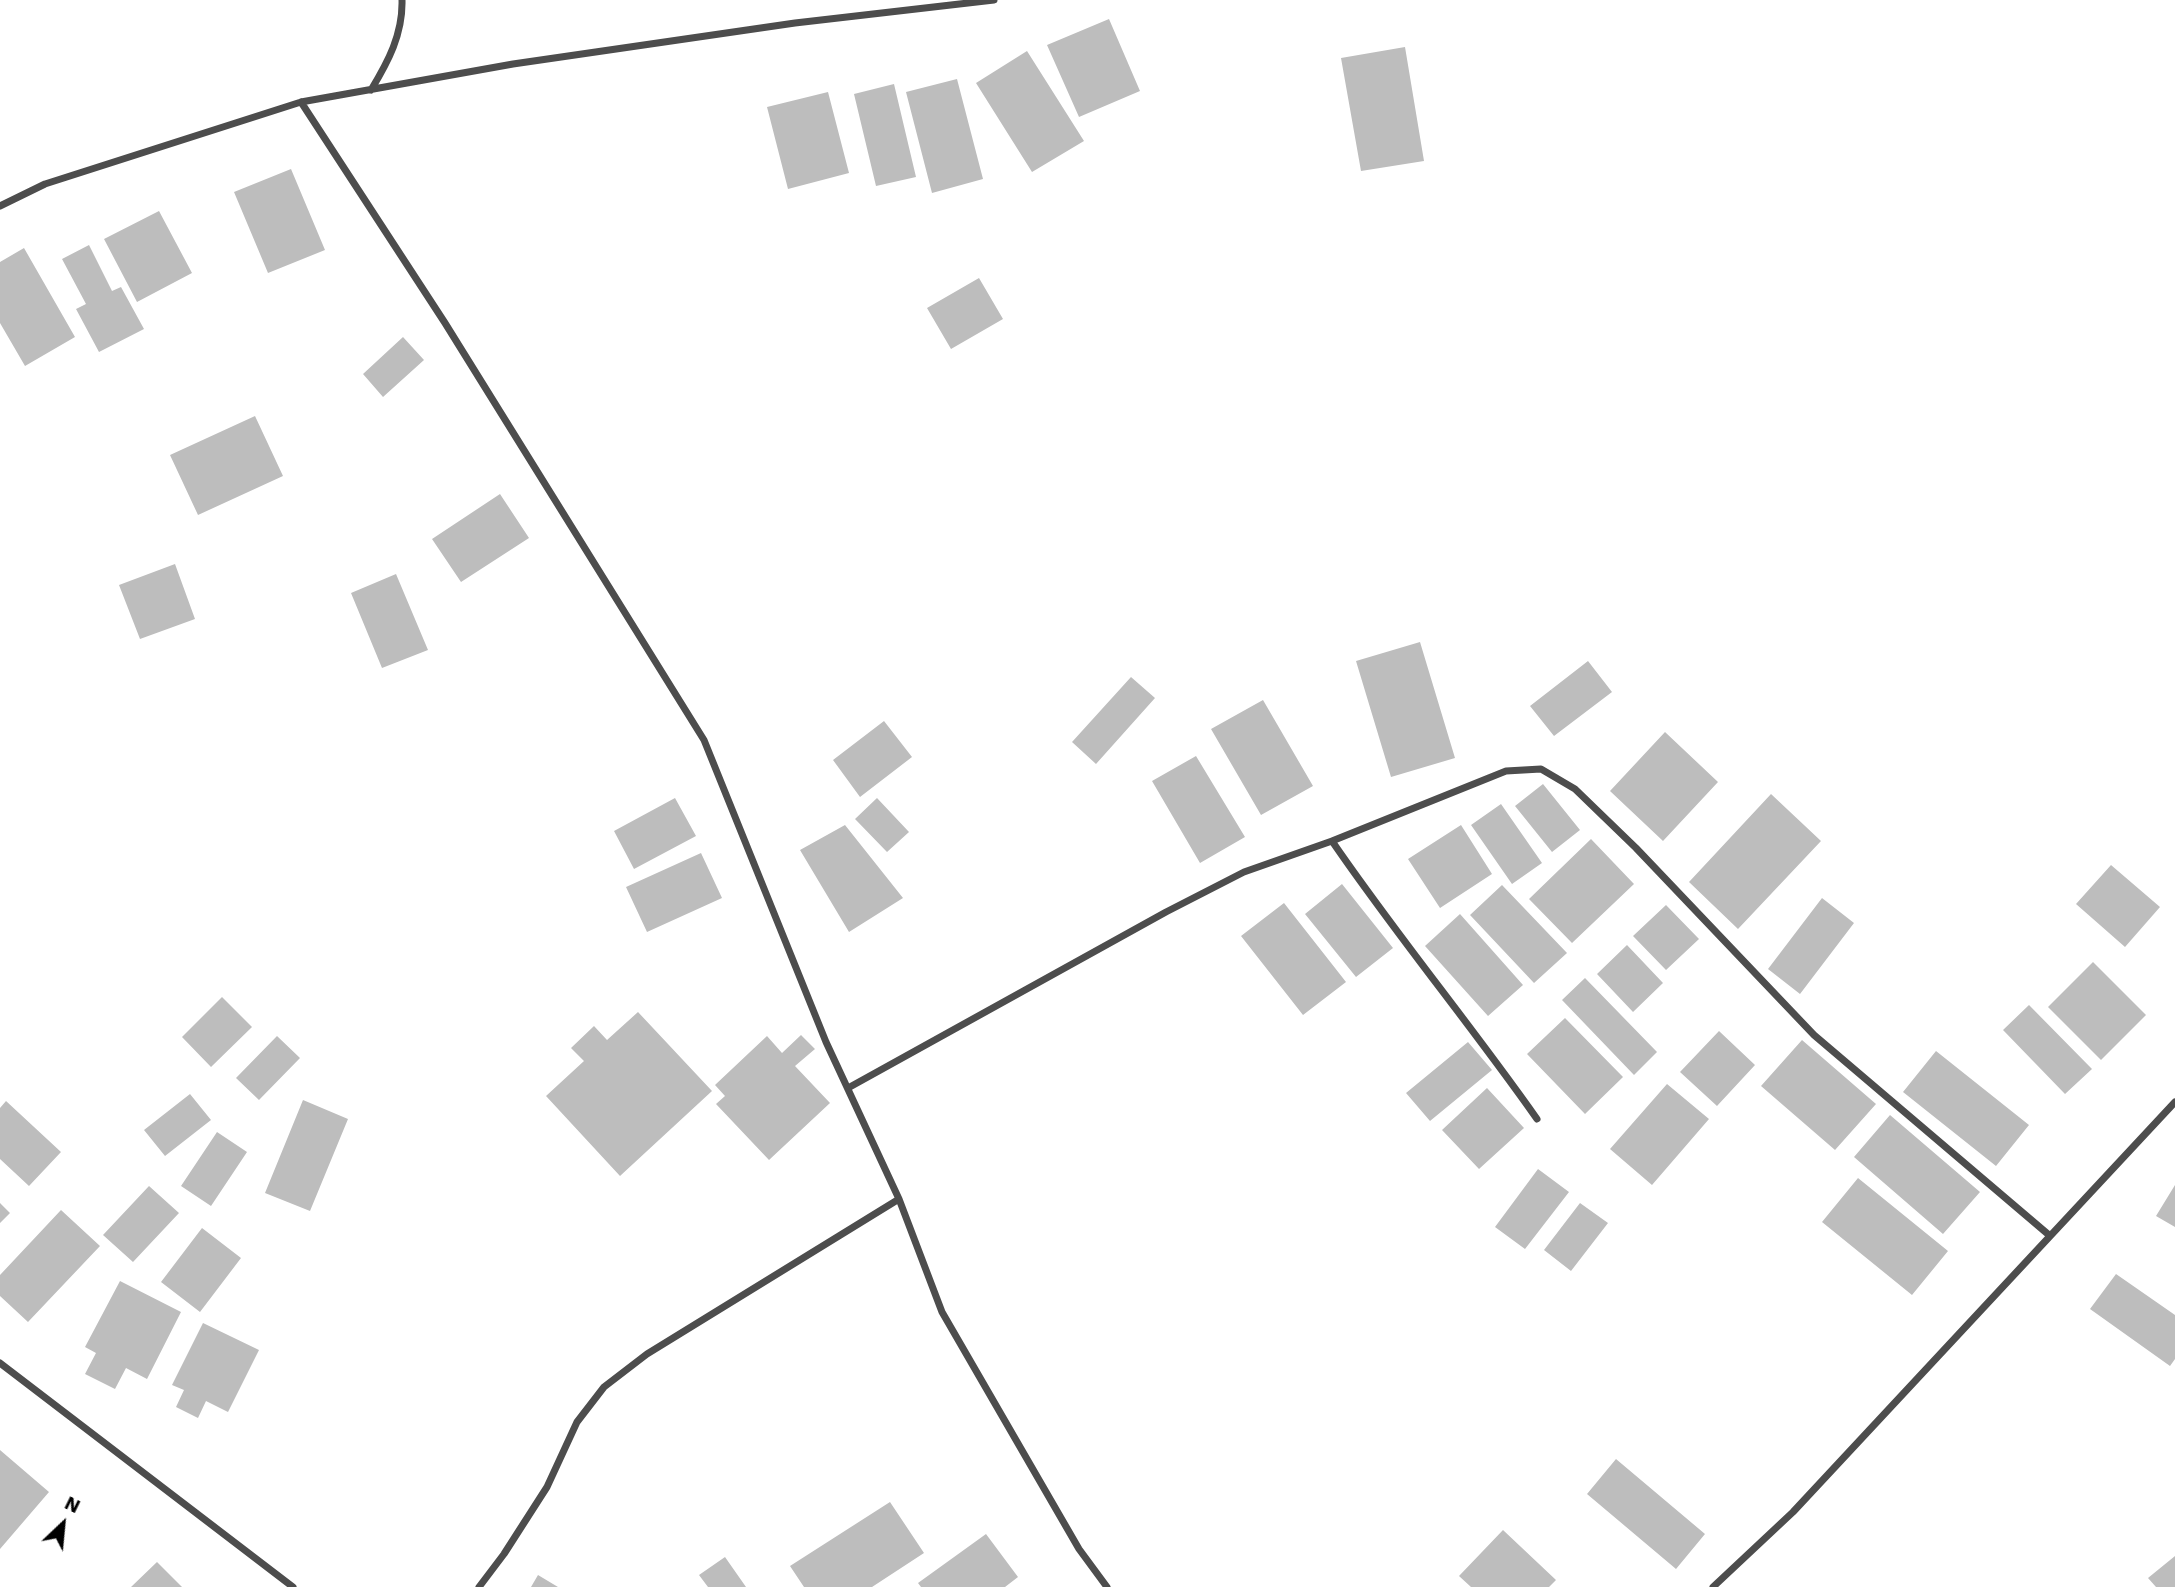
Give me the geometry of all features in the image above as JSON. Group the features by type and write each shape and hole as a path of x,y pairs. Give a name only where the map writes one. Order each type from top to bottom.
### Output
{"street":[{"path":"371,90 388,62 398,35 402,0"},
{"path":"0,206 45,184 301,102 540,60 952,2 994,0"},
{"path":"301,102 452,335 704,740 826,1042 899,1199 942,1312 1079,1549 1107,1587"},
{"path":"848,1088 1244,872 1332,841 1506,771 1541,769 1575,789 1636,848 1814,1035 2049,1235"},
{"path":"1332,841 1537,1119"},
{"path":"1713,1587 1793,1512 2175,1102"},
{"path":"479,1587 504,1554 547,1487 577,1422 604,1387 647,1354 899,1199"},
{"path":"0,1363 293,1587"}],"building":[{"path":"1109,19 1140,91 1079,117 1047,45"},
{"path":"1405,47 1424,161 1361,171 1341,58"},
{"path":"1027,51 1084,141 1032,172 976,83"},
{"path":"957,79 983,179 932,193 906,92"},
{"path":"894,84 916,177 876,186 854,94"},
{"path":"828,92 849,173 788,189 767,107"},
{"path":"291,169 325,250 268,273 234,192"},
{"path":"159,211 192,273 137,302 104,239"},
{"path":"89,245 112,291 121,287 144,329 99,352 76,309 86,304 62,259"},
{"path":"24,248 75,337 25,366 0,323 0,262"},
{"path":"979,278 1003,319 951,349 927,308"},
{"path":"403,337 424,360 383,397 363,374"},
{"path":"255,416 283,476 198,515 170,455"},
{"path":"500,494 529,538 461,582 432,539"},
{"path":"175,564 195,619 140,639 119,585"},
{"path":"396,574 428,650 382,668 351,593"},
{"path":"1420,642 1455,758 1391,777 1356,661"},
{"path":"1588,661 1612,692 1554,736 1530,706"},
{"path":"1131,677 1155,698 1096,764 1072,742"},
{"path":"1263,700 1313,786 1261,815 1211,729"},
{"path":"884,721 912,757 860,797 833,760"},
{"path":"1665,732 1718,782 1663,841 1610,791"},
{"path":"1196,756 1245,837 1200,863 1152,781"},
{"path":"1543,784 1580,830 1552,852 1515,806"},
{"path":"1771,794 1821,841 1738,929 1689,882"},
{"path":"675,798 696,836 634,869 614,831"},
{"path":"877,798 909,832 887,852 855,819"},
{"path":"1501,804 1542,863 1512,884 1471,825"},
{"path":"845,825 903,898 849,932 800,850"},
{"path":"1461,825 1492,874 1440,908 1408,859"},
{"path":"1591,839 1634,884 1572,943 1529,899"},
{"path":"701,853 722,898 647,932 626,887"},
{"path":"2111,865 2160,907 2125,947 2076,904"},
{"path":"1342,884 1393,948 1356,977 1305,914"},
{"path":"1502,885 1567,953 1534,983 1470,915"},
{"path":"1822,898 1854,923 1800,994 1768,969"},
{"path":"1284,903 1346,982 1303,1015 1241,936"},
{"path":"1666,905 1699,939 1666,970 1633,936"},
{"path":"1460,914 1523,985 1488,1016 1425,946"},
{"path":"1627,945 1663,983 1633,1012 1597,974"},
{"path":"2093,962 2146,1015 2101,1060 2048,1007"},
{"path":"1585,978 1657,1052 1634,1075 1562,1000"},
{"path":"222,997 252,1027 211,1067 182,1037"},
{"path":"2029,1005 2092,1069 2065,1094 2003,1030"},
{"path":"638,1012 712,1091 620,1176 546,1096 584,1061 571,1048 594,1026 607,1040"},
{"path":"1565,1018 1623,1077 1585,1114 1527,1054"},
{"path":"1719,1031 1755,1065 1717,1106 1680,1072"},
{"path":"801,1035 815,1049 795,1066 830,1103 769,1160 716,1104 725,1096 715,1085 767,1036 782,1053"},
{"path":"277,1036 300,1058 259,1100 236,1078"},
{"path":"1802,1040 1876,1104 1835,1150 1761,1086"},
{"path":"1468,1042 1492,1070 1430,1121 1406,1093"},
{"path":"1936,1051 2029,1125 1996,1166 1903,1092"},
{"path":"1667,1084 1709,1119 1652,1185 1610,1149"},
{"path":"1487,1088 1524,1128 1479,1169 1442,1130"},
{"path":"190,1094 211,1120 165,1156 144,1130"},
{"path":"303,1100 348,1119 310,1211 265,1193"},
{"path":"6,1101 61,1152 29,1186 0,1159 0,1108"},
{"path":"1890,1115 1980,1192 1943,1234 1854,1157"},
{"path":"217,1132 247,1152 211,1206 181,1186"},
{"path":"1538,1169 1569,1192 1525,1249 1495,1227"},
{"path":"1858,1178 1948,1251 1912,1295 1822,1222"},
{"path":"2175,1185 2175,1227 2156,1216"},
{"path":"149,1186 179,1213 133,1262 103,1235"},
{"path":"0,1203 10,1213 0,1223"},
{"path":"1580,1203 1608,1223 1571,1271 1544,1250"},
{"path":"61,1210 100,1246 28,1322 0,1296 0,1275"},
{"path":"202,1228 241,1258 200,1312 161,1282"},
{"path":"2116,1274 2175,1315 2175,1359 2170,1366 2090,1309"},
{"path":"120,1281 181,1312 147,1379 126,1368 115,1389 85,1374 96,1353 85,1347"},
{"path":"203,1323 259,1350 228,1412 206,1401 198,1418 176,1407 184,1390 172,1385"},
{"path":"0,1450 49,1492 0,1549"},
{"path":"1616,1459 1705,1534 1676,1569 1587,1494"},
{"path":"890,1502 924,1553 872,1587 804,1587 790,1566"},
{"path":"1503,1530 1556,1580 1549,1587 1471,1587 1459,1576"},
{"path":"986,1534 1018,1577 1005,1587 921,1587 918,1583"},
{"path":"2175,1556 2175,1587 2156,1587 2148,1578"},
{"path":"725,1557 746,1587 708,1587 699,1575"},
{"path":"157,1562 182,1587 131,1587"},
{"path":"538,1575 558,1587 531,1587"}]}
